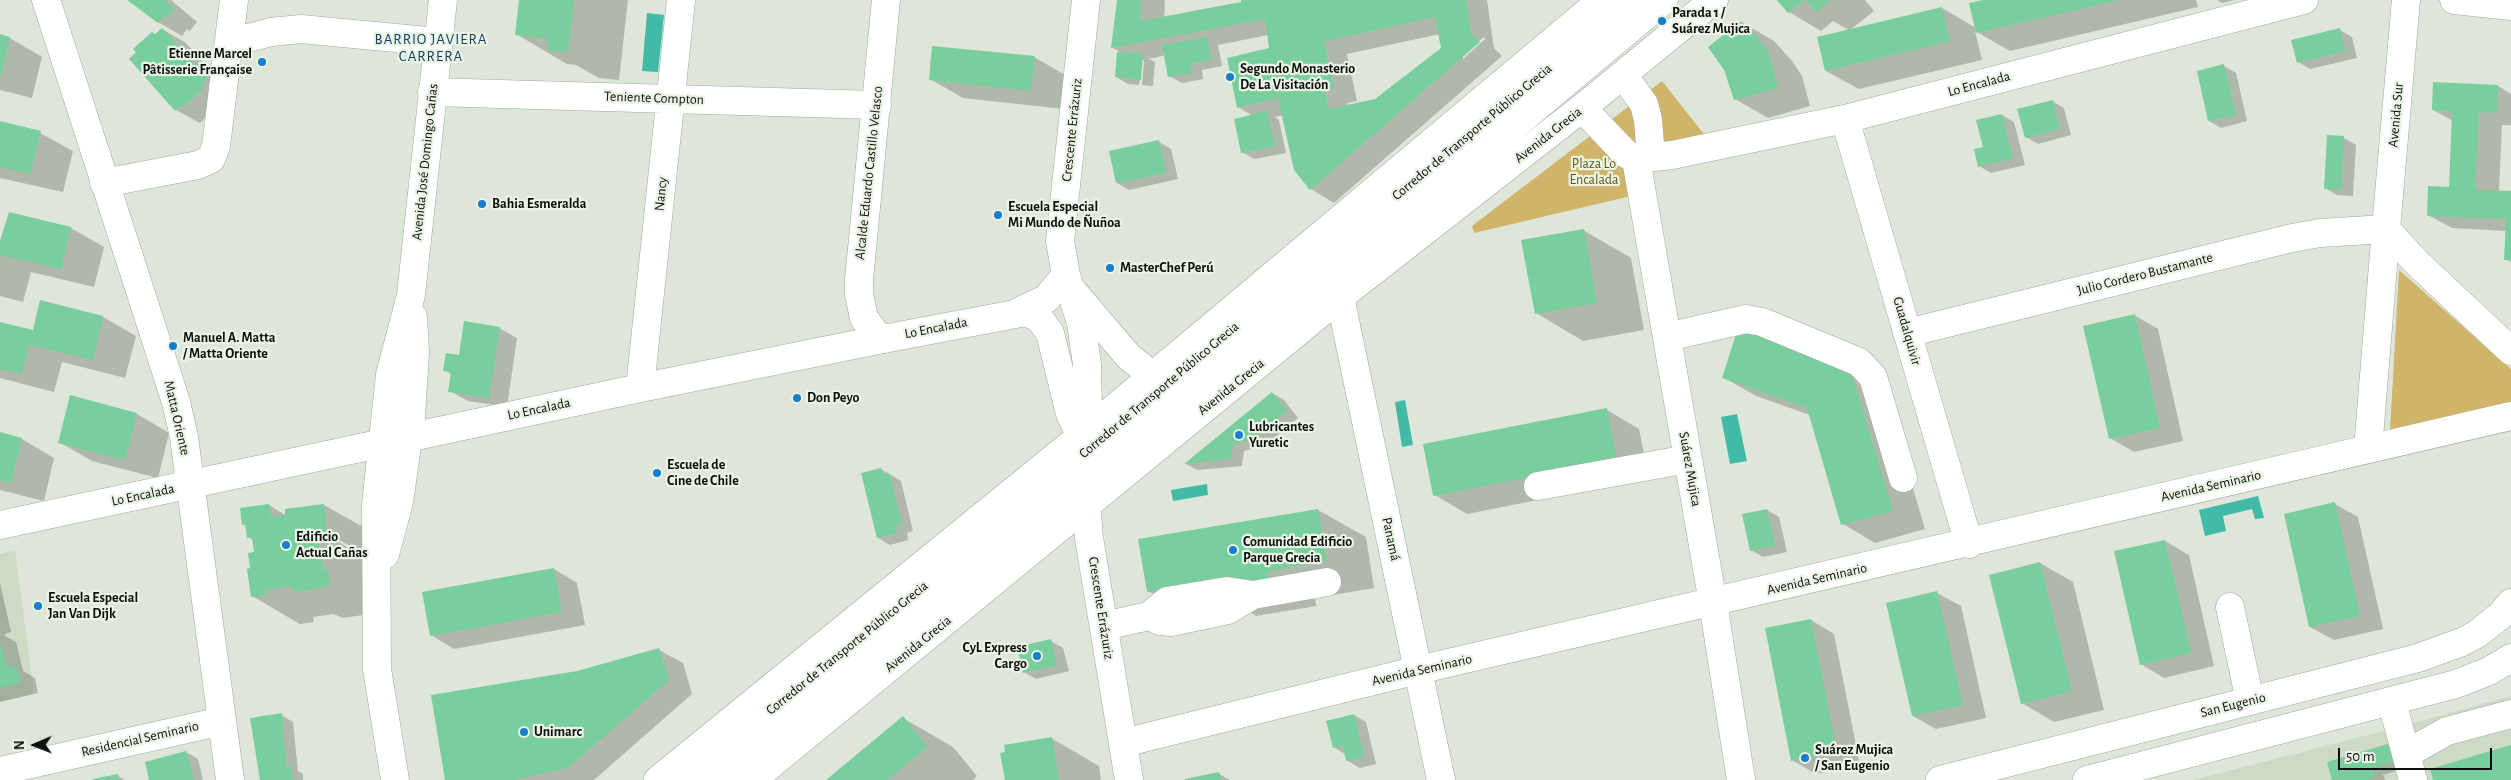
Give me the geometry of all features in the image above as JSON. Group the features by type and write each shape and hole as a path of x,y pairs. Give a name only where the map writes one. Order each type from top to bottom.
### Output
{"street":[{"name":"Matta Oriente","path":"46,0 176,402 184,437 230,780"},
{"path":"104,183 198,165 211,158 216,146 234,0"},
{"name":"Avenida José Domingo Cañas","path":"395,780 377,669 378,584 376,505 390,375 411,295 443,0"},
{"name":"Nancy","path":"640,388 681,0"},
{"name":"Alcalde Eduardo Castillo Velasco","path":"883,338 875,333 864,318 859,294 886,0"},
{"name":"Crescente Errázuriz","path":"1086,0 1060,241 1068,282 1081,323 1087,364 1088,414 1082,445 1085,495 1104,626 1130,780"},
{"path":"658,780 1082,445 1152,375 1602,0"},
{"name":"Corredor de Transporte Público Grecia","path":"686,780 1082,445 1631,0"},
{"name":"Corredor de Transporte Público Grecia","path":"720,780 1085,495 1664,0"},
{"name":"Avenida Grecia","path":"752,780 1085,495 1582,108 1714,0"},
{"name":"Lo Encalada","path":"1644,158 1845,119 2304,0"},
{"name":"Avenida Sur","path":"2368,449 2406,0"},
{"path":"2454,0 2511,6"},
{"path":"230,43 271,32 301,29 438,42"},
{"path":"1582,108 1626,154 1644,158 1648,120 1644,104 1623,75"},
{"name":"Teniente Compton","path":"432,92 876,104"},
{"name":"Guadalquivir","path":"1845,119 1969,544"},
{"name":"Suárez Mujica","path":"1644,158 1667,337 1713,603 1741,780"},
{"path":"2386,230 2417,263 2511,351"},
{"name":"Julio Cordero Bustamante","path":"1907,333 2292,238 2320,233 2386,230"},
{"path":"1068,282 1130,357 1152,375"},
{"name":"Lo Encalada","path":"0,526 640,388 1018,312 1046,299 1068,282"},
{"name":"Avenida José Domingo Cañas","path":"378,584 399,502 408,437 415,352 411,295"},
{"name":"Panamá","path":"1340,297 1441,780"},
{"name":"Crescente Errázuriz","path":"1018,312 1026,312 1039,318 1050,333 1067,406 1082,445"},
{"path":"1667,337 1746,319 1762,322 1860,362 1873,377 1903,478"},
{"name":"Avenida Seminario","path":"1123,743 1418,670 1969,544 2511,416"},
{"path":"1538,486 1688,459"},
{"path":"1104,626 1149,616 1167,601 1226,591 1253,595 1326,582"},
{"name":"San Eugenio","path":"1940,780 1968,777 2436,652 2476,634 2501,615 2511,603"},
{"path":"2230,607 2250,701"},
{"path":"2087,780 2392,702 2473,678 2511,658"},
{"path":"2296,689 2303,725"},
{"path":"2392,702 2409,767 2447,731 2511,714"},
{"name":"Residencial Seminario","path":"0,771 222,722"}],"shaded area":[{"path":"15,550 34,694 0,702 0,554"},
{"path":"2511,696 2511,780 2193,780 2399,727"}],"green space":[{"name":"Plaza Lo Encalada","path":"1662,81 1707,138 1624,155 1631,196 1474,233 1472,226"},
{"path":"2399,270 2511,369 2511,403 2390,431"}],"water":[{"path":"647,13 664,15 658,72 642,71"},
{"path":"1405,400 1413,445 1402,447 1395,402"},
{"path":"1737,414 1747,461 1730,464 1721,417"},
{"path":"1207,484 1208,495 1173,501 1171,490"},
{"path":"2258,496 2264,518 2255,519 2252,509 2223,516 2226,531 2205,536 2199,510"}],"building":[{"path":"127,0 164,0 174,8 166,19 163,16 158,23"},
{"path":"519,0 574,0 568,52 547,50 548,39 515,35"},
{"path":"1117,0 1141,0 1140,21 1241,2 1241,0 1466,0 1471,34 1480,42 1310,190 1294,170 1278,98 1237,108 1227,58 1269,48 1265,19 1111,48","holes":["1435,17 1441,48 1375,99 1329,109 1324,90 1334,88 1324,41"]},
{"path":"1777,0 1804,0 1788,13"},
{"path":"1806,0 1831,0 1816,12"},
{"path":"1983,0 2115,1 1976,33 1969,3"},
{"path":"1942,7 1950,41 1825,71 1817,37"},
{"path":"1741,21 1760,40 1770,56 1778,88 1734,100 1724,70 1708,47"},
{"path":"162,28 208,79 201,85 204,88 184,107 182,105 175,111 129,59 136,52 133,49 152,32 155,34"},
{"path":"2340,28 2345,51 2297,63 2291,40"},
{"path":"0,34 10,37 1,77 0,77"},
{"path":"1207,37 1211,59 1190,64 1192,73 1168,77 1162,45"},
{"path":"932,46 1035,56 1031,91 929,80"},
{"path":"1117,52 1143,54 1141,80 1115,77"},
{"path":"2224,64 2236,115 2208,121 2197,71"},
{"path":"2433,82 2498,85 2497,113 2479,112 2475,190 2511,191 2511,260 2504,260 2506,219 2427,216 2428,186 2449,187 2452,111 2432,110"},
{"path":"2053,100 2060,129 2025,138 2017,109"},
{"path":"1267,111 1275,146 1241,153 1234,119"},
{"path":"2002,114 2013,158 1978,167 1974,149 1983,147 1976,120"},
{"path":"0,121 41,131 30,174 0,167"},
{"path":"2327,135 2344,136 2341,190 2324,189"},
{"path":"1159,140 1166,173 1116,183 1109,151"},
{"path":"9,212 71,227 61,269 0,255 0,241"},
{"path":"1584,229 1597,303 1535,314 1521,240"},
{"path":"40,300 103,316 93,360 29,345 22,374 0,369 0,322 33,330"},
{"path":"2135,314 2160,428 2109,439 2083,326"},
{"path":"464,321 500,327 489,398 448,392 451,372 443,371 446,353 459,355"},
{"path":"1739,325 1820,351 1853,378 1893,511 1841,525 1807,408 1722,378"},
{"name":"Lubricantes Yuretic","path":"1272,392 1287,411 1254,438 1233,445 1230,459 1184,464"},
{"path":"70,395 137,413 125,460 58,443"},
{"path":"1607,408 1617,460 1433,496 1423,444"},
{"path":"0,432 22,438 11,483 0,480"},
{"path":"881,468 883,474 889,473 902,524 895,526 897,533 877,538 861,473"},
{"path":"2335,502 2360,616 2309,627 2284,514"},
{"name":"Edificio Actual Cañas","path":"269,504 271,517 285,515 285,509 324,504 327,534 318,536 323,570 328,569 330,586 293,592 292,586 266,590 267,595 251,597 247,569 250,568 248,553 254,552 252,537 247,538 245,524 242,525 240,508"},
{"name":"Comunidad Edificio Parque Grecia","path":"1318,509 1327,561 1268,571 1269,579 1207,589 1206,582 1147,592 1138,539"},
{"path":"1767,509 1775,546 1750,551 1742,514"},
{"path":"2165,540 2191,653 2140,665 2114,551"},
{"path":"2040,562 2072,691 2021,704 1989,575"},
{"path":"554,568 562,612 430,636 422,592"},
{"path":"1937,591 1963,705 1912,716 1886,603"},
{"path":"1811,619 1837,752 1791,761 1765,628"},
{"name":"CyL Express Cargo","path":"1051,639 1057,665 1023,673 1017,647"},
{"path":"0,642 7,668 17,666 21,683 0,688"},
{"name":"Unimarc","path":"659,648 669,680 568,768 513,780 445,780 431,695 577,671"},
{"path":"282,713 286,766 291,766 293,780 260,780 250,718"},
{"path":"1354,714 1364,757 1346,761 1343,746 1333,748 1326,721"},
{"path":"903,716 927,747 887,780 826,780"},
{"path":"1052,737 1059,780 1005,780 1000,753 1005,752 1004,745"},
{"path":"2388,744 2393,762 2372,768 2375,777 2366,780 2332,780 2327,762"},
{"path":"2511,745 2511,780 2433,780 2430,769"},
{"path":"186,751 194,780 149,780 145,762"},
{"path":"1219,772 1221,780 1185,780 1185,779"},
{"path":"118,774 119,780 93,780 93,779"}],"place":[{"name":"Parada 1 / Suárez Mujica","path":"1662,21"},
{"name":"Etienne Marcel Pâtisserie Française","path":"262,62"},
{"name":"Segundo Monasterio De La Visitación","path":"1230,77"},
{"name":"Bahia Esmeralda","path":"482,204"},
{"name":"Escuela Especial Mi Mundo de Ñuñoa","path":"998,215"},
{"name":"MasterChef Perú","path":"1110,268"},
{"name":"Manuel A. Matta / Matta Oriente","path":"173,346"},
{"name":"Don Peyo","path":"797,398"},
{"name":"Lubricantes Yuretic","path":"1239,435"},
{"name":"Escuela de Cine de Chile","path":"657,473"},
{"name":"Edificio Actual Cañas","path":"286,545"},
{"name":"Comunidad Edificio Parque Grecia","path":"1233,550"},
{"name":"Escuela Especial Jan Van Dijk","path":"38,606"},
{"name":"CyL Express Cargo","path":"1037,656"},
{"name":"Unimarc","path":"524,732"},
{"name":"Suárez Mujica / San Eugenio","path":"1805,758"}],"district":[{"name":"BARRIO JAVIERA CARRERA","path":"431,48"}]}
